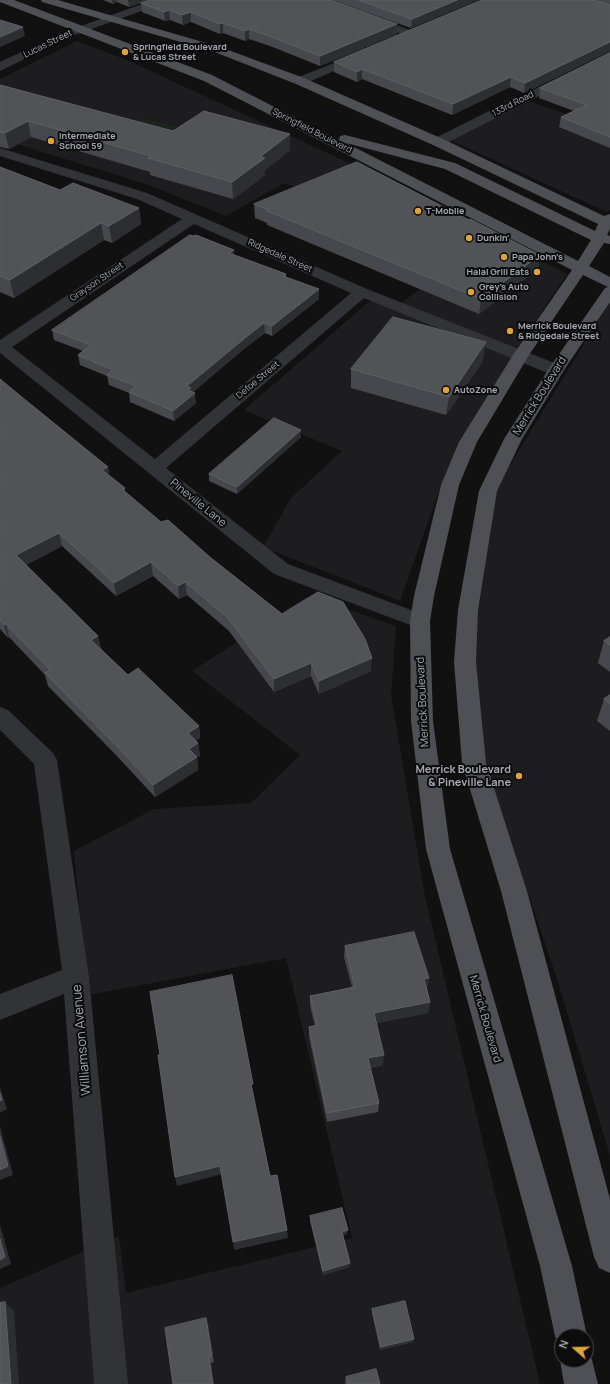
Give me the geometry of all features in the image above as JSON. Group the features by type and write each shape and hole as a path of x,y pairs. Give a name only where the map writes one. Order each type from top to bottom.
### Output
{"main road":[{"name":"Springfield Boulevard","path":"4,0 81,28 208,78 610,283"},
{"path":"46,0 216,49 300,81 438,142 609,221"},
{"path":"312,131 393,150 450,166 604,239"},
{"name":"Merrick Boulevard","path":"569,1328 556,1266 438,849 422,721 420,621 424,596 450,484 468,442 522,355 581,269 604,239 609,221"},
{"path":"581,269 594,267 610,268"},
{"name":"Merrick Boulevard","path":"610,291 556,370 513,439 488,491 468,610 465,662 474,763 514,891 610,1257"},
{"path":"578,1368 581,1384"}],"street":[{"name":"Lucas Street","path":"0,67 81,28 98,24 163,0"},
{"path":"318,0 415,32 398,40"},
{"path":"300,81 370,51"},
{"name":"133rd Road","path":"438,142 610,55"},
{"name":"Ridgedale Street","path":"0,152 142,196 362,292 522,355 556,370"},
{"path":"16,170 31,161"},
{"name":"Grayson Street","path":"1,346 193,218"},
{"name":"Defoe Street","path":"155,468 362,292"},
{"name":"Pineville Lane","path":"1,346 281,569 420,621"},
{"name":"Williamson Avenue","path":"0,716 45,760 76,977 111,1384"},
{"path":"0,1007 76,977"}],"shaded area":[{"path":"77,41 127,60 334,156 567,274 512,357 440,488 400,601 263,547 291,498 342,451 244,410 372,299 394,308 462,259 312,193 284,183 226,216 146,184 0,139 0,79"},
{"path":"514,96 584,120 610,107 610,209 607,212 441,136"},
{"path":"143,118 188,130 169,143 124,130"},
{"path":"610,301 610,1156 558,982 484,762 475,655 478,595 498,485"},
{"path":"308,596 396,626 391,695 425,896 540,1384 0,1384 0,1288 119,1236 126,1293 352,1238 286,958 88,995 74,851 154,809 251,803 300,755 192,671"}],"building":[{"path":"150,0 331,0 397,24 320,56 249,29 245,31 223,23 220,24 191,12 182,15 169,10 164,12 141,3"},
{"path":"359,0 457,0 412,19"},
{"path":"482,0 593,0 610,5 610,42 525,83 511,77 453,104 362,69 357,72 334,62"},
{"path":"0,20 23,27 0,37"},
{"path":"610,53 610,137 561,117 587,105 540,88"},
{"path":"0,85 173,131 204,111 290,134 260,157 265,158 232,182 148,158 151,156 28,121 5,133 0,132"},
{"path":"357,162 540,255 481,299 267,211 268,210 254,204"},
{"path":"0,167 60,190 73,183 139,208 109,226 101,223 10,280 0,276"},
{"path":"190,235 196,235 234,250 229,253 286,274 283,276 319,289 272,326 264,323 187,386 191,388 188,390 195,393 173,411 129,392 136,386 107,375 113,370 78,355 91,345 52,330"},
{"path":"393,317 486,342 449,397 351,369"},
{"path":"0,379 108,467 102,470 125,488 122,489 161,522 168,520 211,558 282,614 318,592 343,602 365,639 372,658 319,681 311,663 274,679 228,618 185,582 178,586 151,562 114,583 59,533 16,555 98,636 91,640 128,675 138,668 199,726 188,733 198,743 189,749 197,757 153,785 45,673 50,670 6,624 4,625 0,620"},
{"path":"274,418 301,430 237,487 209,474"},
{"path":"610,637 610,645 604,641"},
{"path":"610,695 610,704 604,699"},
{"path":"414,932 429,978 424,979 430,1002 374,1013 384,1055 368,1058 379,1103 327,1113 309,1027 317,1025 310,996 355,987 345,946"},
{"path":"232,975 253,1084 251,1084 270,1176 277,1175 287,1230 233,1242 220,1166 175,1177 158,1055 160,1055 150,992"},
{"path":"0,1136 8,1166 0,1170"},
{"path":"342,1208 348,1230 342,1232 350,1263 323,1271 310,1216"},
{"path":"0,1239 5,1257 0,1260"},
{"path":"405,1301 414,1339 381,1347 372,1309"},
{"path":"5,1302 11,1384 0,1384 0,1303"},
{"path":"206,1318 212,1356 209,1357 213,1384 173,1384 165,1328"},
{"path":"376,1369 380,1384 348,1384 346,1377"}],"place":[{"name":"Springfield Boulevard & Lucas Street","path":"125,52"},
{"name":"Intermediate School 59","path":"51,141"},
{"name":"T-Mobile","path":"418,211"},
{"name":"Dunkin'","path":"469,238"},
{"name":"Papa John's","path":"504,257"},
{"name":"Halal Grill Eats","path":"537,272"},
{"name":"Grey’s Auto Collision","path":"471,292"},
{"name":"Merrick Boulevard & Ridgedale Street","path":"510,331"},
{"name":"AutoZone","path":"446,390"},
{"name":"Merrick Boulevard & Pineville Lane","path":"519,776"}]}
